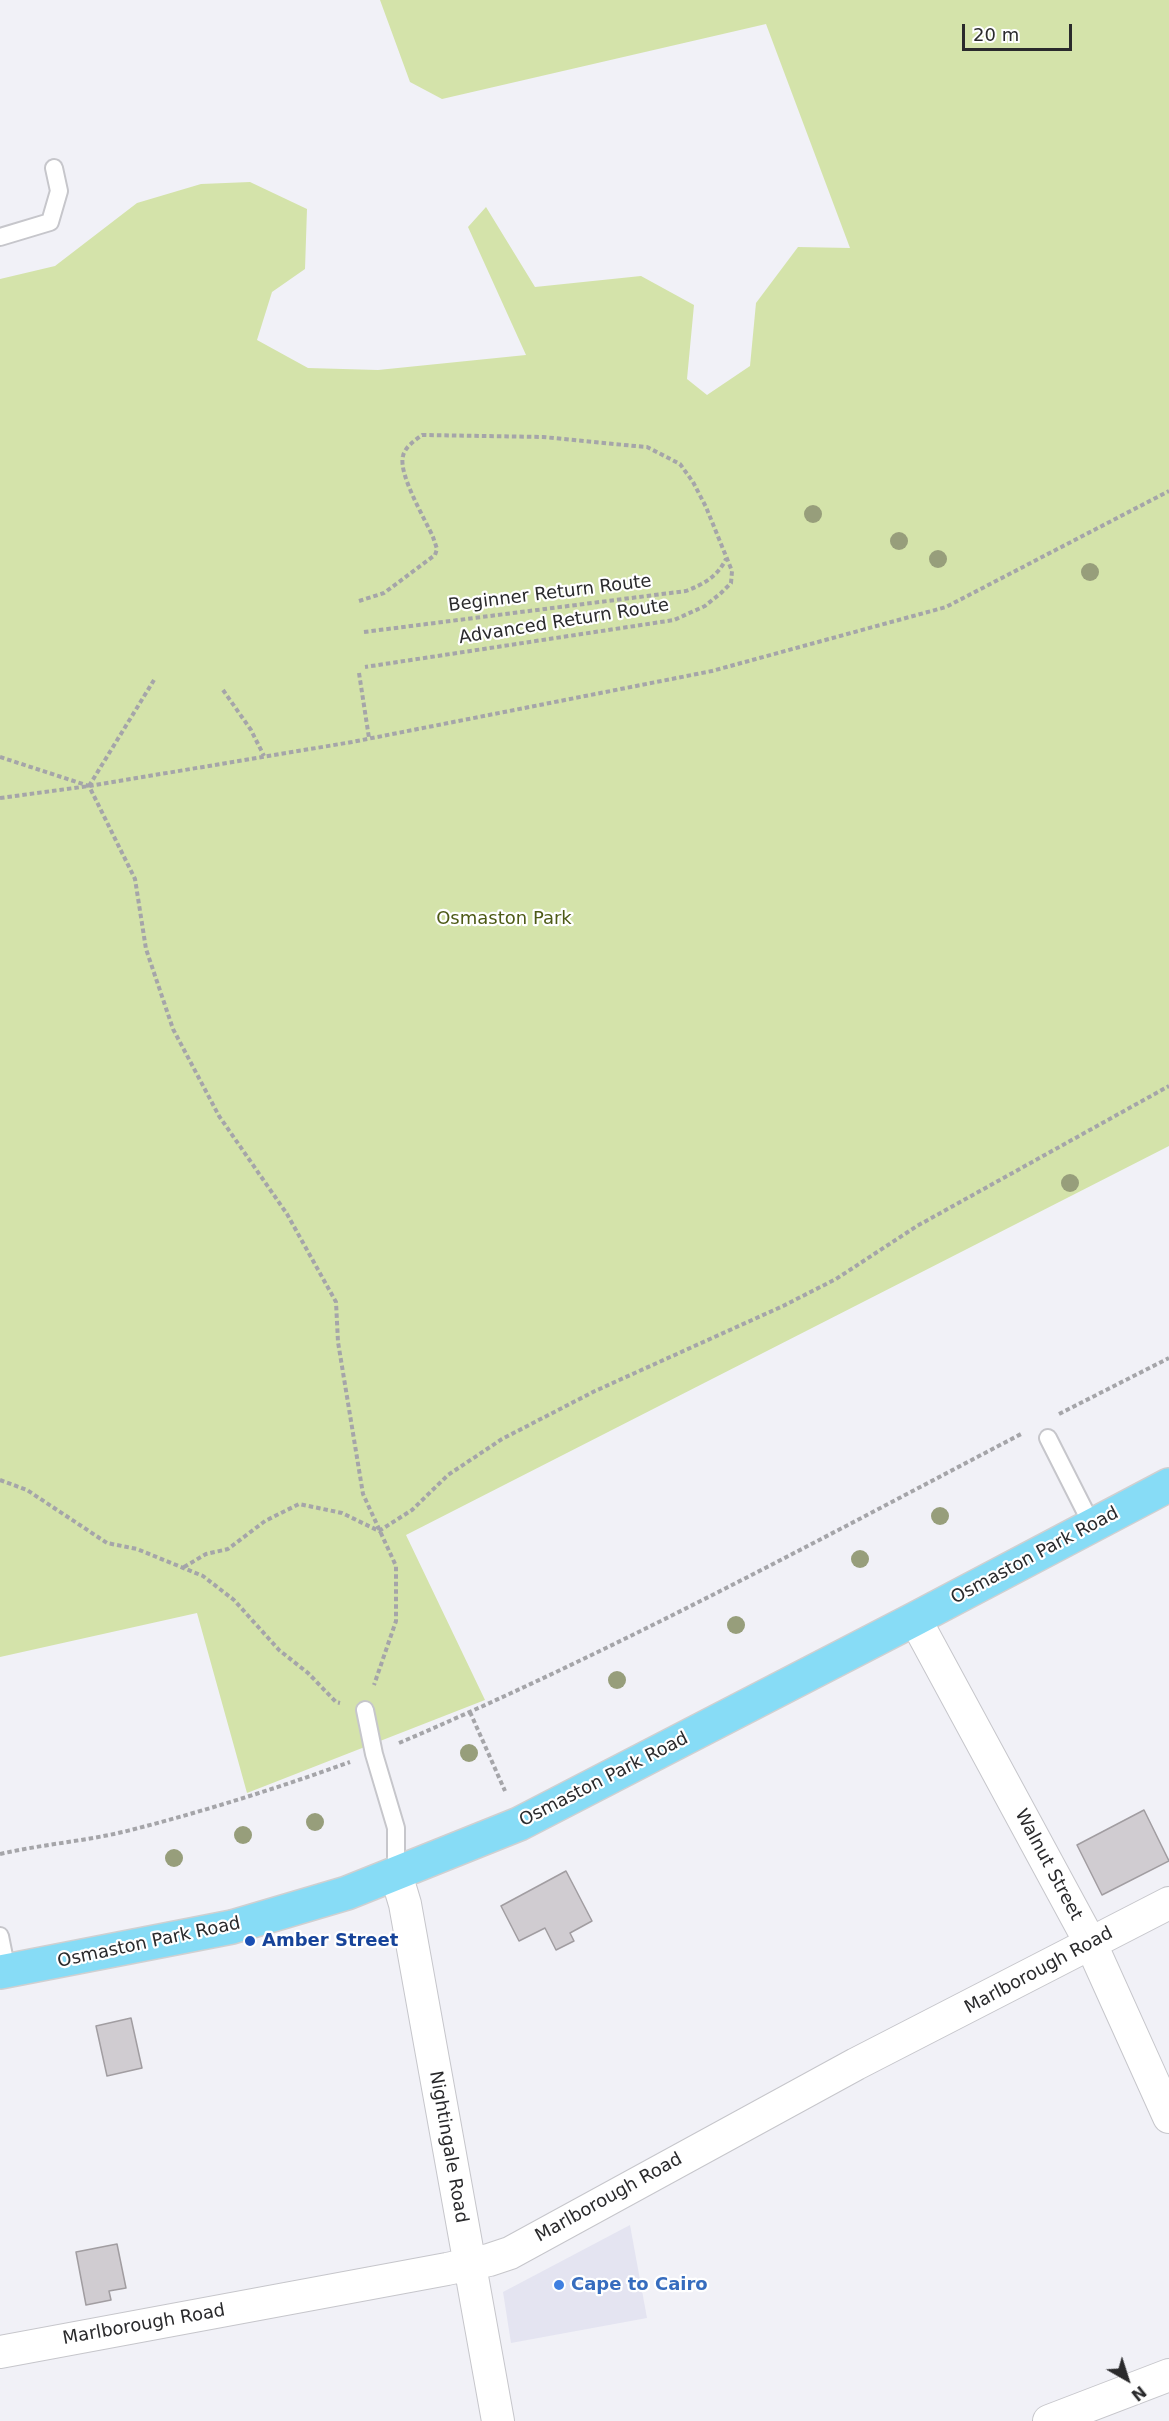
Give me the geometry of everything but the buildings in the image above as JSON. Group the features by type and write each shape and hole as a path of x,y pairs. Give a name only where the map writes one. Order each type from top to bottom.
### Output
{"highway":[{"name":"Osmaston Park Road","path":"4,1972 232,1927 347,1893 519,1824 1169,1485"}],"street":[{"name":"Walnut Street","path":"915,1619 1091,1944 1169,2117"},
{"name":"Nightingale Road","path":"396,1874 405,1904 498,2421"},
{"name":"Marlborough Road","path":"0,2352 489,2260 526,2244 856,2064 1169,1903"},
{"path":"1049,2421 1169,2375"}],"lane":[{"path":"0,237 50,222 59,191 54,168"},
{"path":"1047,1438 1092,1525"},
{"path":"366,1710 374,1754 396,1828 396,1874"},
{"path":"0,1936 4,1972"}],"path":[{"path":"359,601 384,593 435,555 437,549 433,537 401,468 403,455 411,443 422,435 543,437 647,447 680,464 693,482 706,507 726,558"},
{"path":"0,798 89,786 369,738 712,671 946,607 1169,491"},
{"name":"Beginner Return Route","path":"364,632 686,591 705,584 720,570 726,558"},
{"name":"Advanced Return Route","path":"365,667 674,620 705,606 731,583 732,571 726,558"},
{"path":"359,673 369,738"},
{"path":"89,786 154,680"},
{"path":"223,690 251,730 264,756"},
{"path":"0,757 89,786 135,879 146,949 172,1029 219,1116 287,1214 336,1302 338,1342 363,1494 396,1566 396,1621 366,1710 336,1702 308,1673 279,1650 234,1600 203,1576 137,1549 107,1543 27,1490 0,1480"},
{"path":"379,1531 412,1510 448,1475 502,1439 595,1391 783,1306 836,1279 917,1226 1169,1086"},
{"path":"1049,1419 1169,1358"},
{"path":"0,1854 34,1846 128,1831 266,1792 374,1754 470,1712 731,1587 1029,1429"},
{"path":"184,1567 206,1554 228,1548 265,1521 299,1504 342,1512 379,1531"},
{"path":"470,1712 519,1824"}],"shaded area":[{"path":"630,2225 647,2318 511,2343 503,2292"}],"green space":[{"name":"Osmaston Park","path":"380,0 1169,0 1169,1146 406,1535 485,1700 247,1793 197,1613 0,1657 0,279 55,266 137,203 201,184 250,182 307,209 305,269 272,292 257,340 308,368 378,370 526,355 468,227 486,207 535,287 641,276 694,305 687,379 707,395 750,366 756,303 798,247 850,248 766,24 442,99 410,82"}],"place":[{"name":"Amber Street","path":"250,1941"},
{"name":"Cape to Cairo","path":"559,2285"}]}
